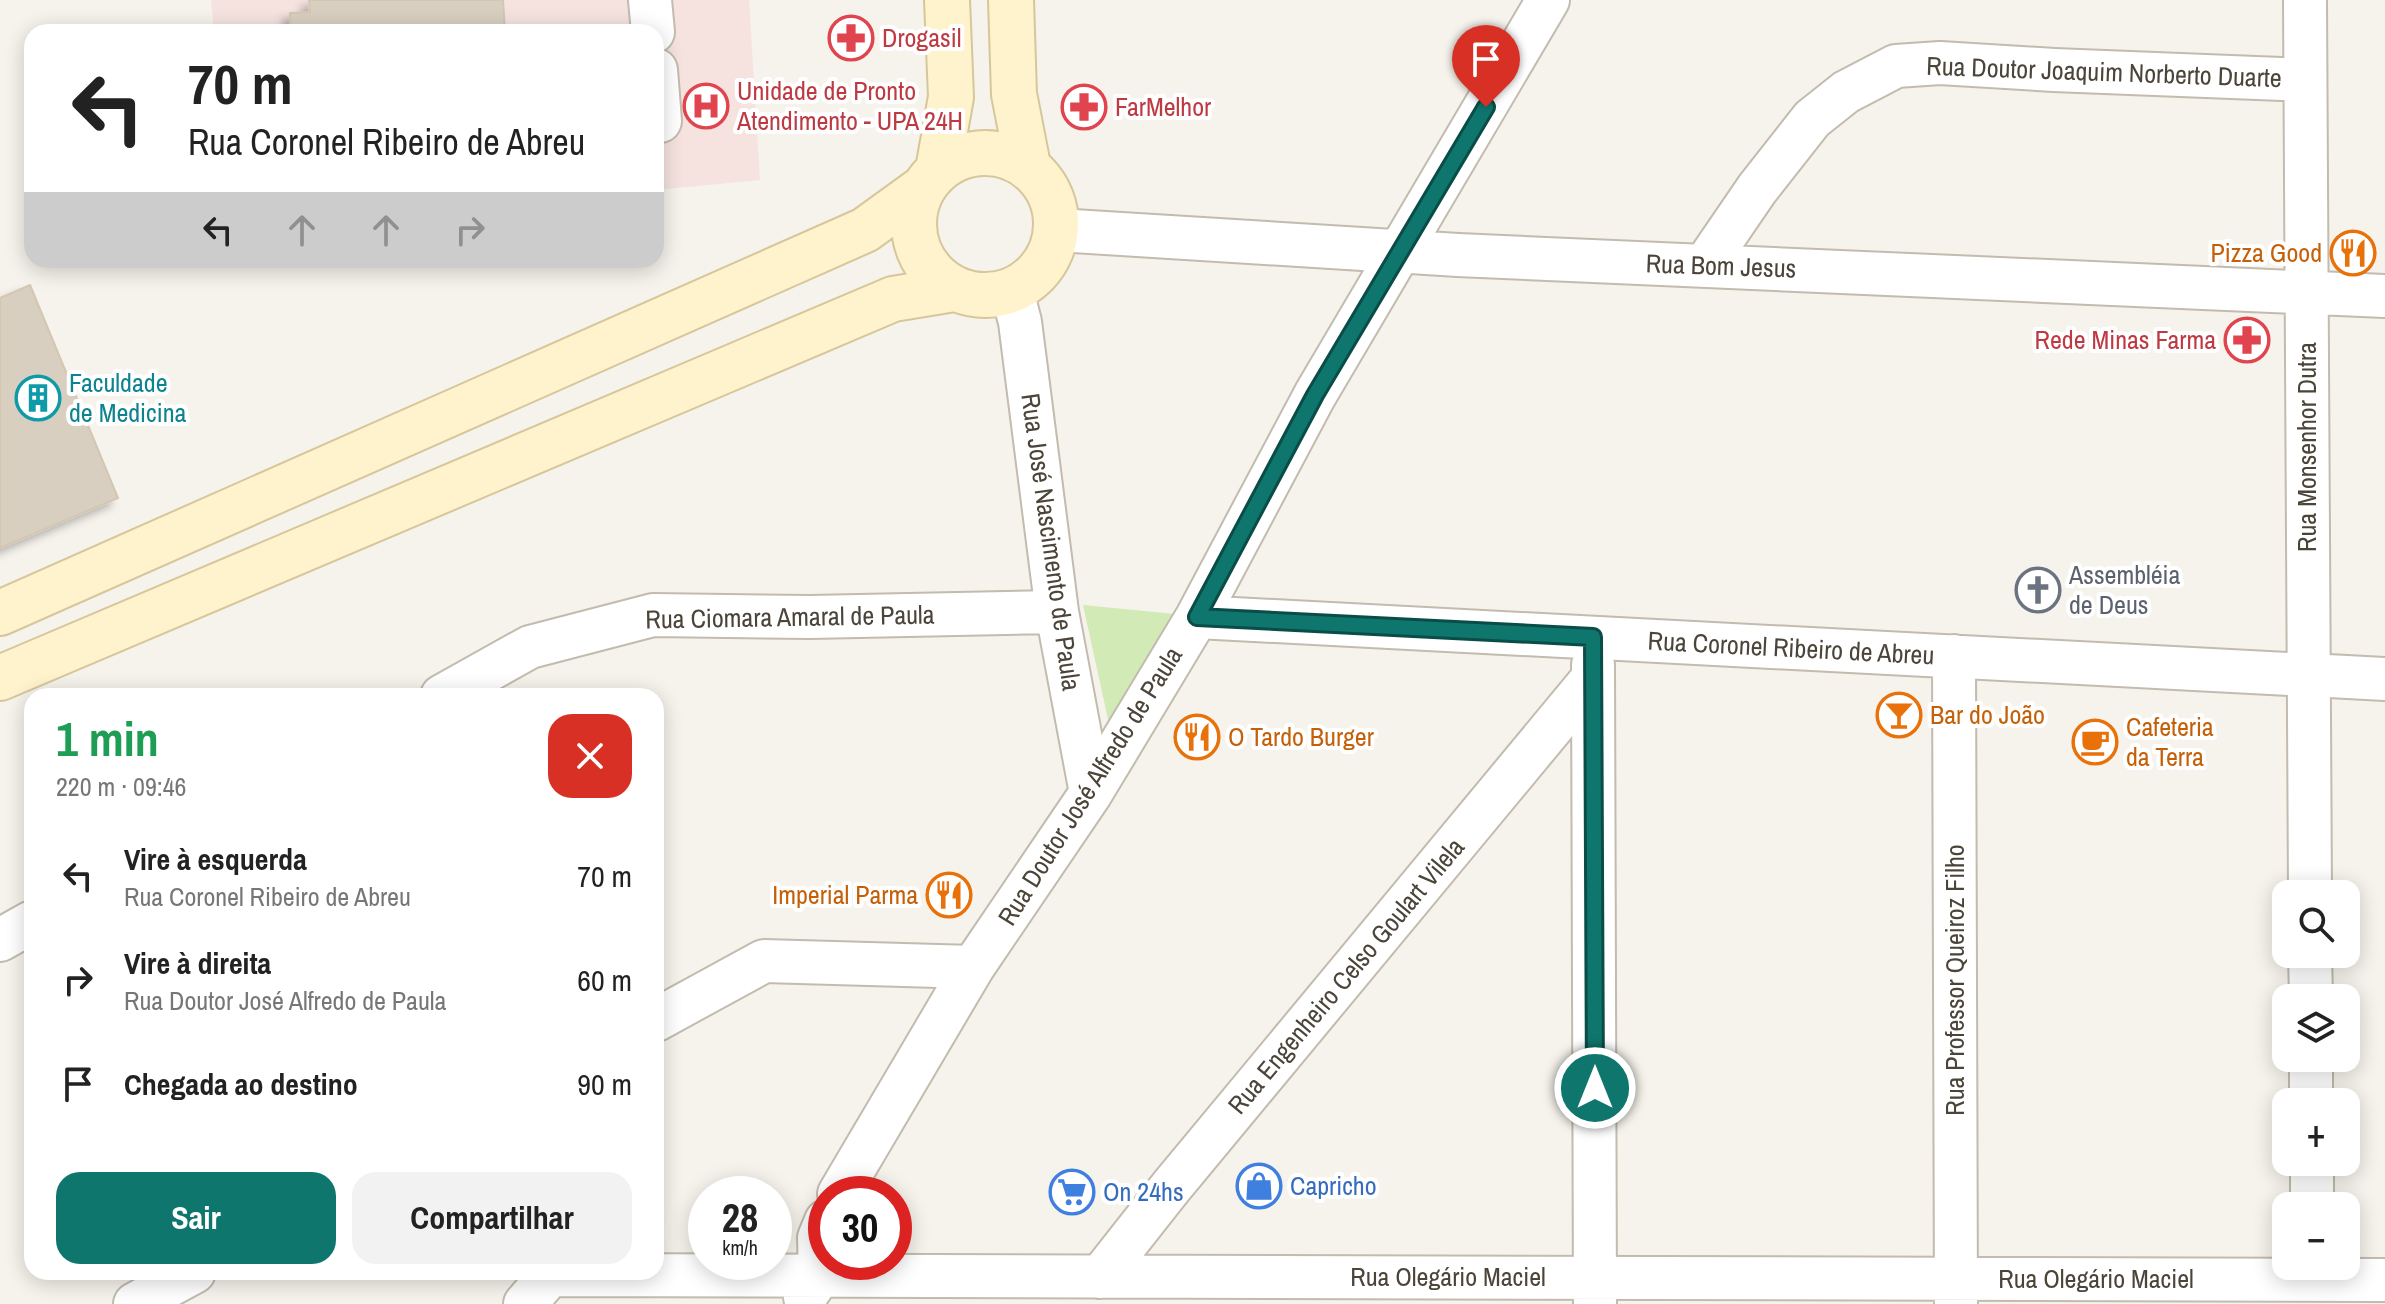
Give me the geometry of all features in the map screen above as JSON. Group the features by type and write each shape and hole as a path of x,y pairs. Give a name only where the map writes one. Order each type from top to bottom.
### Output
{"street":[{"path":"650,0 652,24"},
{"path":"0,613 865,230 930,179 958,157 982,152 1006,155 1028,166 1044,184 1055,206 1057,230 1053,250 1044,267 1029,282 1012,291 992,296 973,295 954,289 934,275 920,256 913,234 915,210 930,179 951,97 947,0"},
{"path":"1011,0 1014,94 1028,166"},
{"name":"Rua Doutor José Alfredo de Paula","path":"850,1176 973,967 1091,793 1197,617 1315,395 1548,0"},
{"name":"Rua Monsenhor Dutra","path":"2305,0 2310,880"},
{"name":"Rua Doutor Joaquim Norberto Duarte","path":"1705,265 1757,189 1812,119 1846,92 1896,66 1940,63 2305,80"},
{"name":"Rua Bom Jesus","path":"1057,230 1402,252 2385,296"},
{"path":"0,678 893,299 954,289"},
{"name":"Rua José Nascimento de Paula","path":"1012,291 1020,322 1057,612 1091,793"},
{"name":"Rua Ciomara Amaral de Paula","path":"456,688 530,647 653,615 810,617 1057,612"},
{"name":"Rua Coronel Ribeiro de Abreu","path":"1197,617 1593,658 1954,656 2385,679"},
{"name":"Rua Professor Queiroz Filho","path":"1954,656 1956,1291"},
{"path":"1593,658 1595,1291"},
{"name":"Rua Engenheiro Celso Goulart Vilela","path":"1100,1277 1593,658"},
{"path":"0,940 24,926"},
{"path":"664,1016 764,961 973,967"},
{"name":"Rua Olegário Maciel","path":"637,1280 810,1290 997,1290 1100,1277 1595,1291 1956,1291 2385,1280"},
{"path":"135,1304 179,1280"},
{"name":"Rua Olegário Maciel","path":"525,1304 546,1280"}],"shaded area":[{"name":"Unidade de Pronto Atendimento - UPA 24H","path":"211,0 749,0 760,180 664,189 664,24 213,24"}],"green space":[{"path":"1083,605 1175,614 1111,733"}],"building":[{"path":"309,0 503,0 504,24 291,24 290,13 310,12"},
{"name":"Faculdade de Medicina","path":"30,285 118,498 0,548 0,298"}],"place":[{"name":"Drogasil","path":"851,38"},
{"name":"Unidade de Pronto Atendimento - UPA 24H","path":"706,106"},
{"name":"FarMelhor","path":"1084,107"},
{"name":"Pizza Good","path":"2353,253"},
{"name":"Rede Minas Farma","path":"2247,340"},
{"name":"Faculdade de Medicina","path":"38,398"},
{"name":"Assembléia de Deus","path":"2038,590"},
{"name":"Bar do João","path":"1899,715"},
{"name":"O Tardo Burger","path":"1197,737"},
{"name":"Cafeteria da Terra","path":"2095,742"},
{"name":"Imperial Parma","path":"949,895"},
{"name":"Capricho","path":"1259,1186"},
{"name":"On 24hs","path":"1072,1192"}],"route":[{"path":"1486,107 1315,395 1197,617 1593,637 1595,1088"}]}
